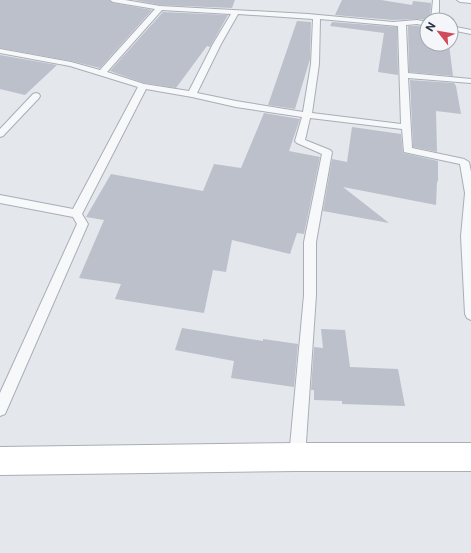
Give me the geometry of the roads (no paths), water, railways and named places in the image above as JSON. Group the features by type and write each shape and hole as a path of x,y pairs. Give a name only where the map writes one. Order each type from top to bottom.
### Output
{"main road":[{"path":"0,461 297,456 471,457"}],"lane":[{"path":"113,0 160,8 317,17 393,24 419,22"},
{"path":"435,12 436,0"},
{"path":"460,0 471,1"},
{"path":"101,74 160,8"},
{"path":"192,94 217,44 235,13"},
{"path":"297,456 310,295 310,242 327,152 300,141 308,115 317,48 317,17"},
{"path":"402,24 406,150 464,162 470,193 467,236 471,314"},
{"path":"459,30 471,32"},
{"path":"0,51 72,64 143,86 192,94 236,104 308,115 406,127"},
{"path":"404,75 471,82"},
{"path":"76,214 143,86"},
{"path":"0,134 36,96"},
{"path":"0,199 76,214 83,224 0,409"}]}
